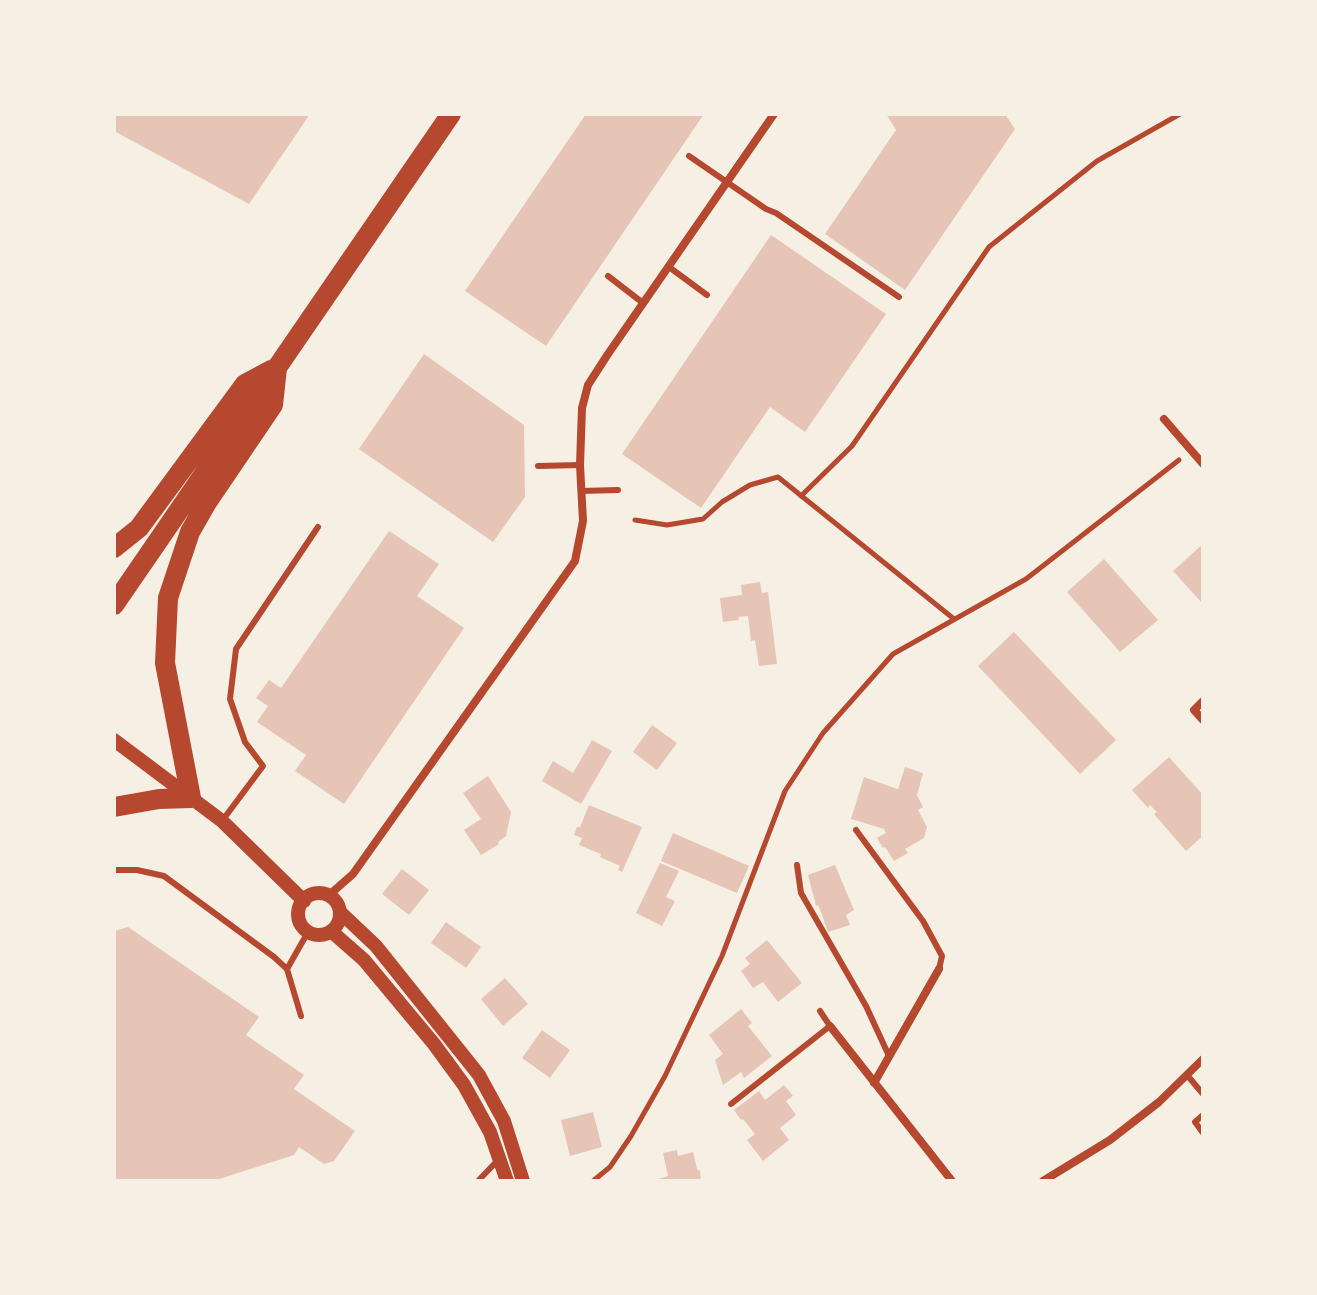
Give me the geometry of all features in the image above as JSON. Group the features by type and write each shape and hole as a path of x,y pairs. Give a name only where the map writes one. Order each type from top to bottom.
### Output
{"main road":[{"path":"114,605 451,114"},
{"path":"114,548 139,528 245,384 278,365"},
{"path":"114,807 159,799 191,798 165,663 168,598 190,532 273,405 278,365"}],"street":[{"path":"328,896 353,874 575,561 583,521 580,465 582,408 588,385 774,114"},
{"path":"1164,419 1203,464"},
{"path":"1203,701 1194,710 1203,720"},
{"path":"114,740 222,821 304,901"},
{"path":"340,912 338,923 331,931 320,935 308,932 298,914 304,901 315,894 328,896 336,902 340,912 376,946 479,1075 504,1121 523,1181"},
{"path":"331,931 364,960 464,1085 490,1132 507,1181"},
{"path":"874,1083 939,969"},
{"path":"830,1026 952,1181"},
{"path":"1043,1181 1110,1140 1159,1102 1203,1059"}],"lane":[{"path":"689,156 899,297"},
{"path":"669,267 707,295"},
{"path":"608,276 643,303"},
{"path":"538,466 580,465"},
{"path":"581,491 618,490"},
{"path":"222,821 263,766 245,742 230,699 236,649 318,527"},
{"path":"856,830 923,921 942,956 939,969"},
{"path":"797,865 801,893 866,1006 889,1056"},
{"path":"114,870 137,870 164,876 274,957 287,969 301,1016"},
{"path":"287,969 308,932"},
{"path":"731,1104 830,1026 820,1011"},
{"path":"1187,1075 1203,1094"},
{"path":"1203,1115 1195,1122 1203,1133"},
{"path":"478,1181 499,1159"}],"path":[{"path":"801,496 852,446 989,247 1097,161 1180,114"},
{"path":"593,1181 617,1157 665,1076 722,956 785,791 823,733 893,654 1026,579 1191,451"},
{"path":"635,520 667,525 703,519 722,502 750,485 778,477 954,619"}],"building":[{"path":"114,114 310,114 249,204 114,131"},
{"path":"586,114 704,114 546,346 465,291"},
{"path":"886,114 1005,114 1015,129 905,290 825,234 896,130"},
{"path":"771,235 886,314 805,432 770,407 701,508 622,454"},
{"path":"424,354 524,425 525,497 493,542 359,449"},
{"path":"389,531 439,564 417,596 464,628 344,804 295,771 306,755 257,722 268,706 256,698 269,680 281,688"},
{"path":"1203,544 1203,604 1173,571"},
{"path":"1104,559 1158,620 1120,652 1067,592"},
{"path":"760,582 762,593 768,592 777,664 759,666 755,640 751,641 748,616 723,622 720,598 742,595 741,585"},
{"path":"1014,632 1116,740 1080,774 978,666"},
{"path":"652,725 677,743 657,770 633,752"},
{"path":"592,740 612,751 581,804 542,781 553,761 573,773"},
{"path":"1169,757 1203,795 1203,836 1186,851 1154,814 1157,812 1150,805 1148,808 1132,790"},
{"path":"905,767 923,773 917,795 923,807 918,810 927,827 924,838 905,849 908,853 894,861 877,838 886,833 884,829 851,819 864,777 900,790"},
{"path":"488,776 511,812 506,836 481,855 464,830 481,819 463,793"},
{"path":"589,805 642,827 622,872 618,870 620,866 600,857 601,854 579,845 582,838 574,835"},
{"path":"673,833 749,866 737,893 661,861"},
{"path":"660,863 679,871 666,897 675,901 662,926 636,913"},
{"path":"835,865 854,910 846,915 850,925 828,932 816,906 808,875"},
{"path":"402,869 429,890 409,915 382,894"},
{"path":"446,922 481,947 466,968 431,943"},
{"path":"128,927 259,1017 246,1035 304,1075 294,1089 355,1131 334,1161 324,1164 299,1147 294,1155 213,1181 114,1181 114,931"},
{"path":"767,940 802,983 778,1002 763,982 753,988 741,971 750,964 745,958"},
{"path":"505,978 528,1004 503,1026 481,999"},
{"path":"741,1009 752,1023 748,1026 772,1056 744,1078 741,1072 723,1085 715,1060 723,1054 709,1035"},
{"path":"542,1030 570,1050 550,1078 522,1058"},
{"path":"784,1085 793,1096 786,1101 796,1115 780,1128 789,1140 763,1161 747,1140 755,1134 734,1110 759,1091 765,1100"},
{"path":"593,1112 602,1147 570,1156 561,1120"},
{"path":"677,1150 678,1156 693,1152 701,1181 651,1181 668,1176 663,1153"}]}
